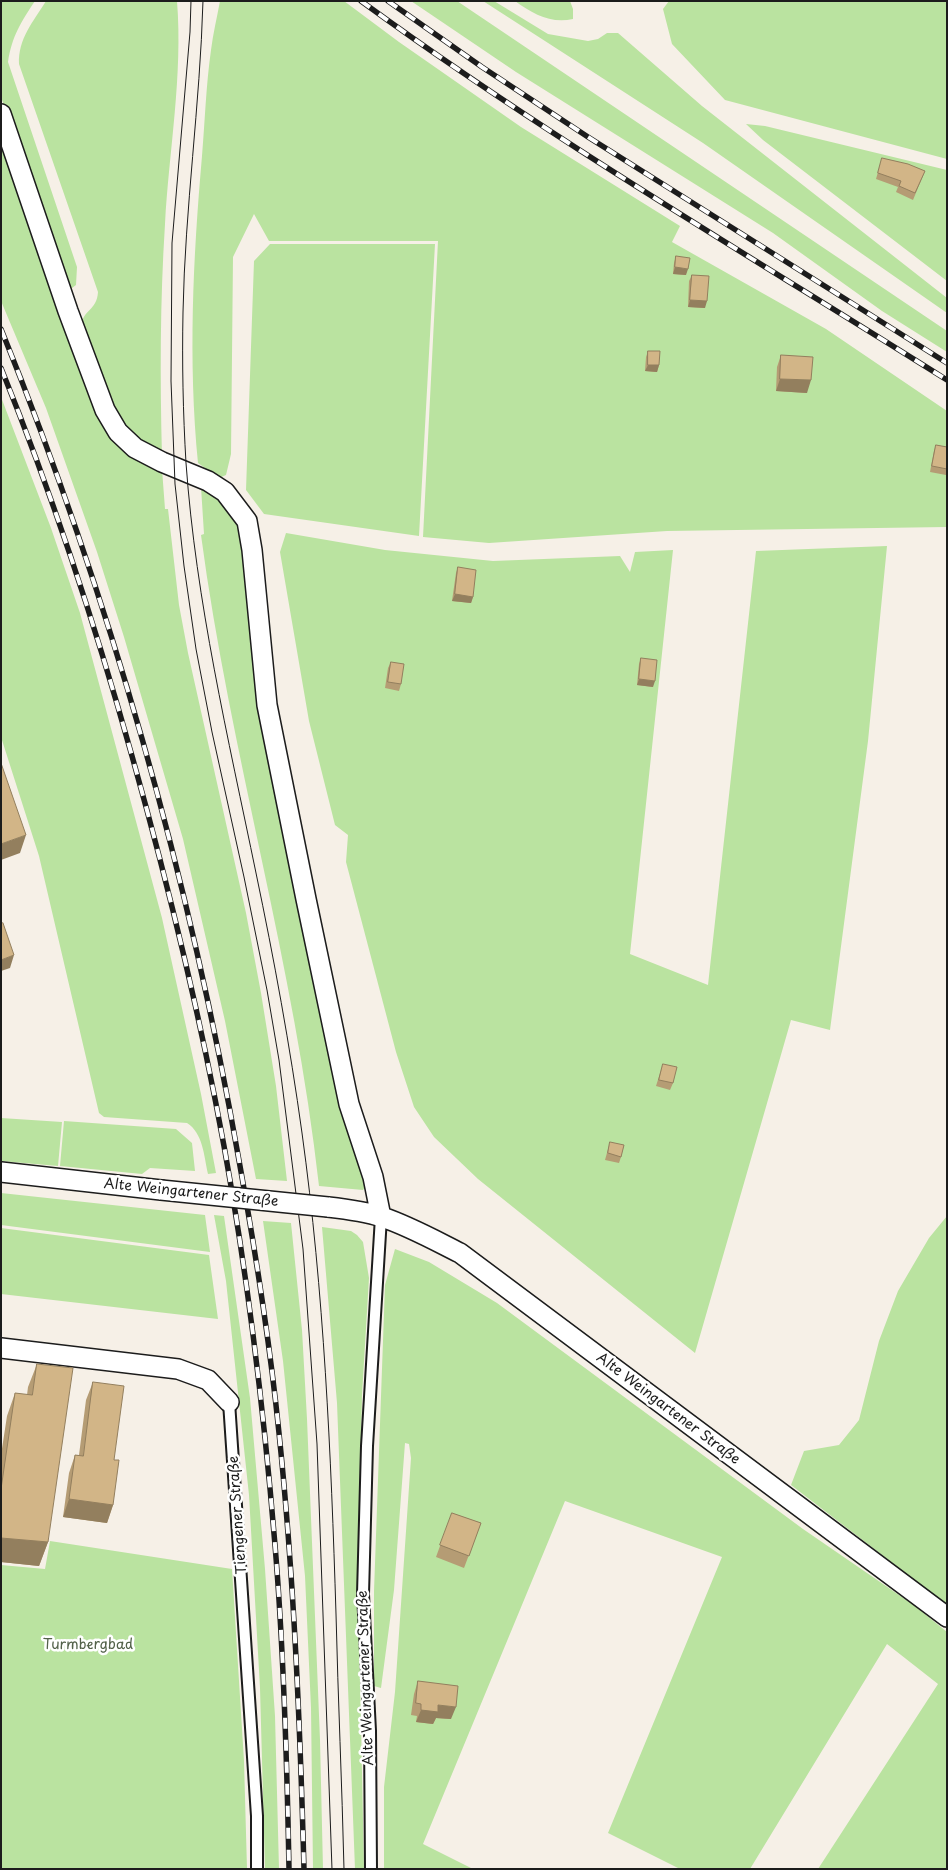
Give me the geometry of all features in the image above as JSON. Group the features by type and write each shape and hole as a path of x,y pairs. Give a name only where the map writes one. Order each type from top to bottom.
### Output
{"street":[{"path":"1,114 68,311 105,410 118,432 136,448 162,462 208,481 226,492 247,522 252,550 267,705 349,1104 373,1177 381,1217"},
{"name":"Alte Weingartener Straße","path":"1,1172 328,1207 381,1217 415,1230 460,1253 947,1617"},
{"name":"Tiengener Straße","path":"1,1348 178,1369 208,1380 229,1402"}],"lane":[{"name":"Alte Weingartener Straße","path":"371,1869 370,1730 362,1594 367,1446 381,1217"},
{"name":"Tiengener Straße","path":"229,1402 257,1816 257,1869"}],"green space":[{"path":"1,1 35,1 18,30 12,44 8,62 77,267 76,285 72,288 69,286 1,97"},
{"path":"46,1 177,1 177,85 167,196 162,282 162,456 149,449 119,420 82,325 84,316 95,303 98,292 19,64 19,55 24,39"},
{"path":"220,1 344,1 399,42 521,127 680,226 672,242 826,329 947,411 947,527 667,531 489,543 423,537 438,241 269,241 254,214 233,257 231,454 226,475 219,478 198,463 192,347 194,271 208,76"},
{"path":"411,1 457,1 947,331 947,352 882,311 773,233 516,72"},
{"path":"483,1 494,1 548,34 588,41 598,39 607,33 618,33 702,106 947,298 947,313 703,143"},
{"path":"515,1 570,1 573,9 573,19 557,20 542,17"},
{"path":"669,1 947,1 947,159 725,100 672,44 663,9"},
{"path":"746,124 765,126 947,170 947,281 763,140"},
{"path":"1,137 102,419 162,469 165,509 168,509 179,605 188,653 246,913 261,993 276,1086 287,1181 256,1179 225,1021 183,839 97,552 46,408 1,301"},
{"path":"270,244 435,244 419,536 264,514 246,490 254,261"},
{"path":"1,397 51,528 80,613 162,918 201,1094 216,1173 208,1174 200,1139 187,1123 104,1117 99,1113 39,856 1,737"},
{"path":"201,487 223,500 239,521 366,1186 363,1190 319,1186 295,1022 213,617 201,535 204,534"},
{"path":"286,533 385,550 493,561 620,556 630,572 635,552 673,550 630,954 708,985 756,551 887,546 868,741 830,1030 791,1020 695,1353 478,1179 434,1137 414,1107 396,1052 346,862 348,835 335,825 309,721 280,552"},
{"path":"1,1118 62,1122 58,1166 1,1161"},
{"path":"64,1121 176,1129 192,1143 195,1171 150,1168 142,1174 60,1166"},
{"path":"1,1193 205,1215 210,1252 1,1225"},
{"path":"214,1215 224,1216 250,1398 265,1569 275,1716 279,1869 265,1869 260,1688 249,1495 226,1281"},
{"path":"947,1216 947,1605 791,1485 804,1451 839,1445 859,1420 879,1341 898,1291 929,1238"},
{"path":"263,1221 291,1223 302,1330 320,1740 323,1869 313,1869 311,1708 305,1576 283,1361"},
{"path":"322,1227 351,1231 357,1235 363,1242 369,1278 362,1395 358,1581 364,1869 355,1869 337,1403"},
{"path":"1,1228 209,1255 218,1319 1,1294"},
{"path":"395,1249 429,1262 497,1303 803,1529 915,1606 947,1632 947,1869 818,1869 938,1684 887,1644 750,1869 680,1869 608,1833 722,1557 565,1501 423,1844 473,1869 384,1869 384,1787 395,1692 411,1458 409,1444 405,1443 394,1590 381,1688 374,1686 374,1591 385,1285"},
{"name":"Turmbergbad","path":"50,1541 232,1569 244,1761 247,1869 1,1869 1,1565 45,1569"}],"building":[{"path":"882,158 908,164 925,171 915,193 899,186 901,181 878,173"},
{"path":"676,256 690,258 688,269 675,267"},
{"path":"692,275 709,276 707,301 690,300"},
{"path":"648,351 660,351 659,365 648,365"},
{"path":"781,355 813,357 811,380 780,379"},
{"path":"936,445 947,447 947,469 932,466"},
{"path":"458,567 476,570 473,597 455,594"},
{"path":"641,658 657,660 655,681 639,679"},
{"path":"391,662 404,664 401,684 388,682"},
{"path":"1,763 26,835 1,844"},
{"path":"3,923 14,955 1,960 1,924"},
{"path":"663,1064 677,1067 673,1083 659,1080"},
{"path":"610,1142 624,1145 621,1157 608,1153"},
{"path":"37,1364 73,1368 48,1542 1,1538 1,1489 15,1393 32,1395"},
{"path":"93,1382 124,1386 114,1460 119,1460 113,1505 69,1499 75,1455 83,1456"},
{"path":"452,1513 481,1523 469,1556 440,1545"},
{"path":"418,1681 458,1686 456,1707 438,1705 438,1712 421,1710 421,1704 416,1703"}],"tram line":[{"path":"191,1 172,243 171,381 175,484 196,649 267,990 279,1060 303,1249 317,1444 332,1869"},
{"path":"203,1 184,273 183,407 186,463 197,567 205,618 281,1003 310,1193 329,1433 344,1869"}],"railway":[{"path":"361,1 504,101 725,242 947,380"},
{"path":"388,1 482,67 588,137 947,363"},
{"path":"1,329 41,430 77,533 143,741 197,952 220,1059 257,1266 279,1433 296,1651 304,1869"},
{"path":"1,368 55,511 88,608 118,707 171,901 215,1097 248,1295 271,1495 283,1666 289,1869"}]}
